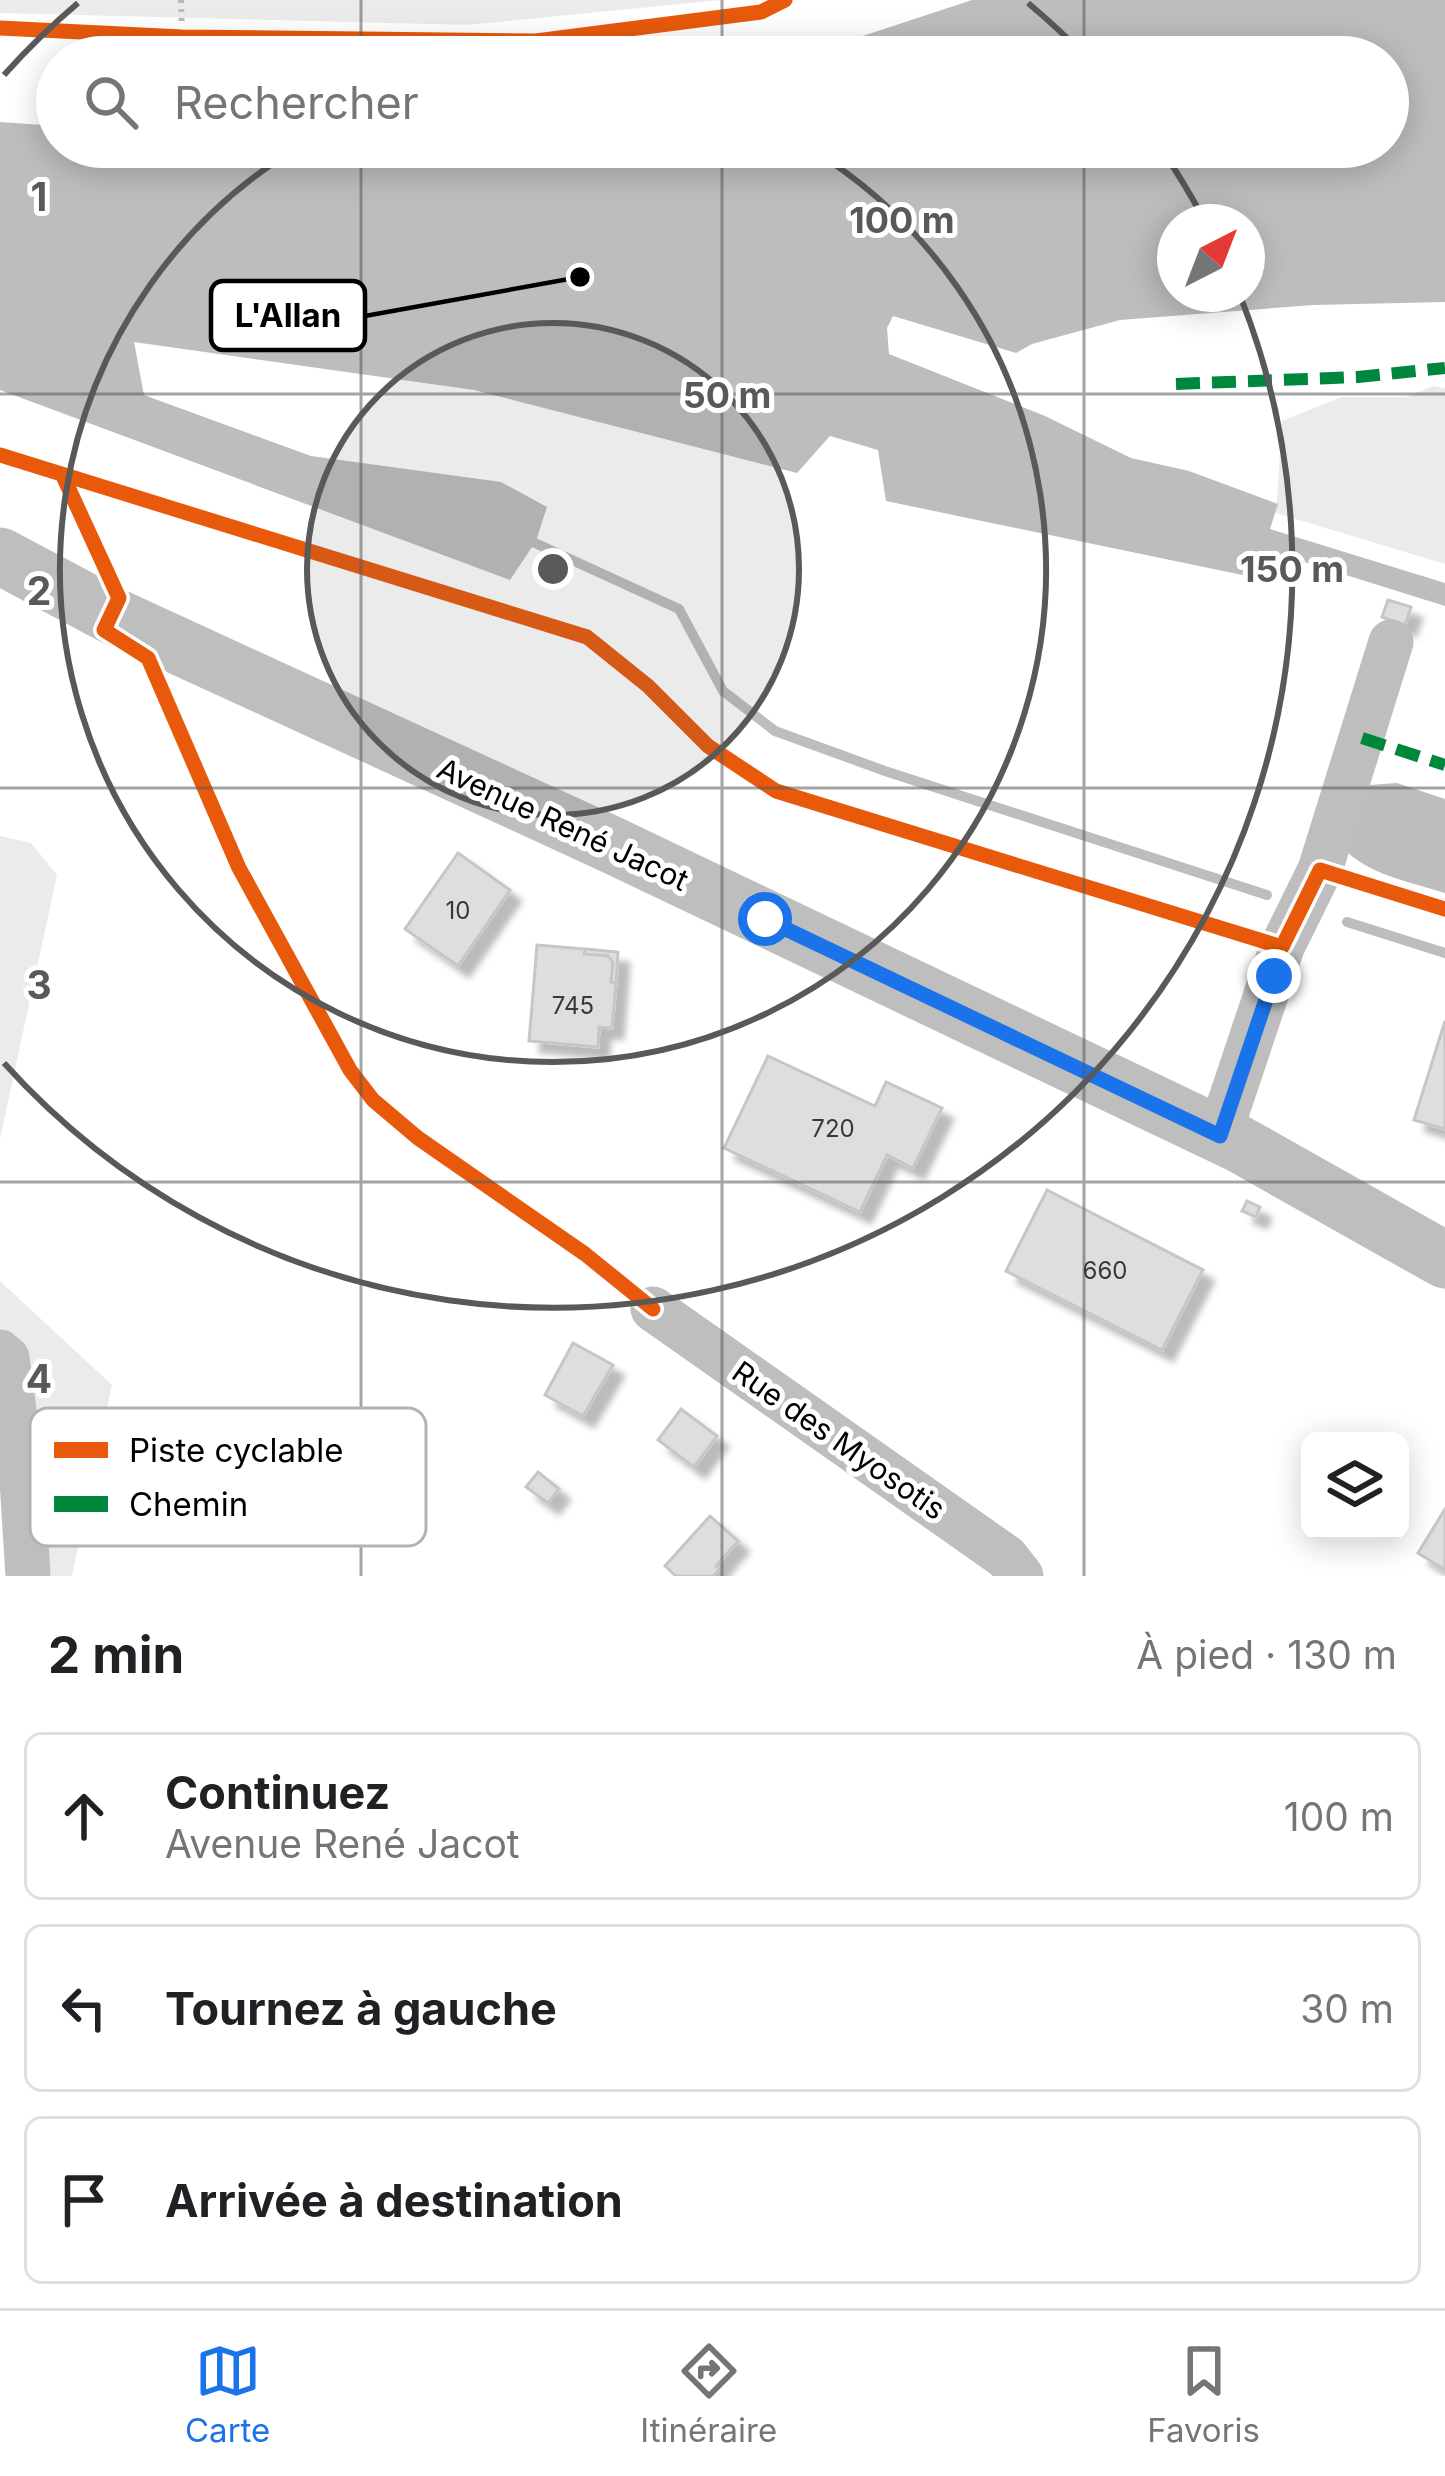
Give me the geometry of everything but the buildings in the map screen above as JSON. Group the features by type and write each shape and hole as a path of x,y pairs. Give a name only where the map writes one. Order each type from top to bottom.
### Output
{"main road":[{"name":"Avenue René Jacot","path":"0,556 111,615 612,845 1220,1136 1445,1260"}],"street":[{"path":"1220,1136 1282,946 1319,870 1391,643"},
{"name":"Rue des Myosotis","path":"652,1309 1006,1557 1021,1576"},
{"path":"0,1352 7,1358 11,1452 28,1576"}],"path":[{"path":"181,0 182,36"}],"shaded area":[{"path":"0,0 721,0 467,25 0,13"},
{"path":"972,0 1445,0 1445,302 1265,309 1265,204 1157,204 1157,312 1223,312 1120,320 1032,344 1016,353 893,316 887,328 889,354 1045,416 1131,458 1189,471 1278,504 1270,529 1445,583 1445,606 1285,556 1261,552 1252,577 886,501 878,450 830,436 797,473 474,390 134,342 144,395 311,456 501,482 547,507 536,541 510,580 0,390 0,122 36,125 36,168 1409,168 1409,36 863,36"},
{"path":"1433,386 1445,388 1445,564 1276,513 1282,421 1341,397 1407,397"},
{"path":"1397,783 1445,799 1445,893 1371,868 1334,839 1370,785"},
{"path":"0,836 31,843 57,875 0,1139"},
{"path":"0,1281 112,1385 107,1408 30,1408 30,1470 22,1348 16,1335 0,1330"},
{"path":"35,1546 78,1546 72,1576 37,1576"}],"waterway":[{"path":"524,538 679,609 723,691 775,731 1267,895"},
{"path":"1347,922 1445,953"}],"marked path":[{"path":"1176,384 1358,377 1445,368"},
{"path":"1362,738 1445,765"}],"cycle path":[{"path":"575,36 761,12 785,0"},
{"path":"0,28 162,36"},
{"path":"0,455 587,637 648,686 708,746 776,791 1282,947 1320,870 1445,909"},
{"path":"63,476 119,598 104,630 148,658 239,868 350,1070 373,1100 418,1138 585,1254 653,1309"}],"place":[{"name":"L'Allan","path":"580,277"}],"route":[{"path":"765,919 1220,1136 1274,976"}]}
